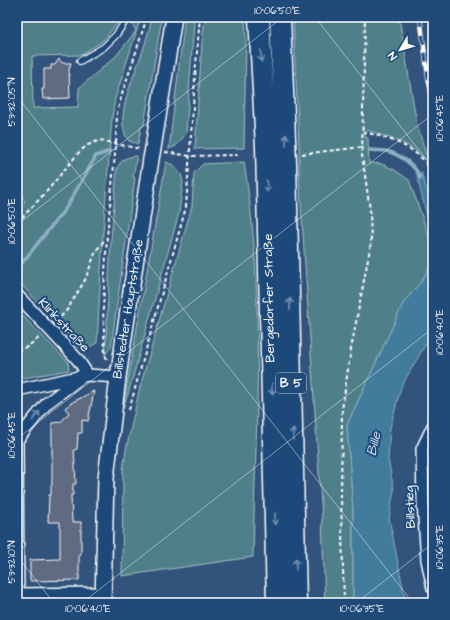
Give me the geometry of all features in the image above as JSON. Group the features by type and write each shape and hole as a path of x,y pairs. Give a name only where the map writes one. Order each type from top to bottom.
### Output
{"highway":[{"name":"Bergedorfer Straße","path":"260,17 266,153 277,603"},
{"name":"Bergedorfer Straße","path":"280,17 286,164 296,603"}],"street":[{"name":"Billstedter Hauptstraße","path":"103,598 106,478 118,377 174,17"},
{"name":"Klinkstraße","path":"17,295 78,360 84,376"},
{"path":"84,376 46,403 18,440 18,597 103,598"},
{"path":"17,390 84,376 118,377"},
{"name":"Billstieg","path":"433,426 422,449 427,560 433,588"}],"lane":[{"path":"80,61 104,47 116,34 128,17"}],"path":[{"path":"118,377 105,355 103,309 106,237 118,113 122,94 146,17"},
{"path":"134,393 186,207 200,17"},
{"path":"344,603 341,498 342,410 351,349 371,243 370,210 362,156 365,17"},
{"path":"363,132 377,135 414,151 429,168 433,180"},
{"path":"17,223 80,151 88,145 100,140 116,144"},
{"path":"302,154 362,147"},
{"path":"190,156 238,155"},
{"path":"17,350 27,347 49,330 67,310 84,280 96,251 106,237"}],"green space":[{"path":"17,17 122,17 104,40 81,55 32,56 33,108 78,107 79,88 116,56 136,31 130,20 133,17 141,17 115,99 112,118 103,233 97,343 81,349 17,280 17,211 25,201 17,190"},
{"path":"152,17 162,17 144,125 141,127 138,144 129,141 124,132 124,108"},
{"path":"185,17 193,17 194,22 186,134 176,146 169,149"},
{"path":"205,17 245,17 244,148 195,149"},
{"path":"293,17 399,17 417,125 429,163 415,150 401,142 367,130 365,137 368,138 369,163 382,164 395,170 409,180 433,247 433,263 420,283 404,302 347,425 353,510 353,603 325,603 322,518 299,175"},
{"path":"137,156 111,347 105,355 111,239 117,169 124,159"},
{"path":"166,162 173,165 181,174 183,182 179,213 123,408"},
{"path":"244,162 255,259 258,333 253,557 122,576 123,470 126,450 140,387 192,206 194,173 203,164"},
{"path":"17,310 68,362 69,370 17,379"}],"water":[{"path":"421,172 433,209 433,240 417,176"},
{"name":"Bille","path":"433,263 433,337 425,345 401,387 390,428 388,459 394,490 389,518 406,603 353,603 353,510 347,425 404,302 420,283"}],"building":[{"path":"59,59 62,63 71,63 69,70 70,98 43,99 42,89 44,89 44,69 51,69 51,65 55,65"},
{"path":"94,391 88,421 82,420 82,433 78,433 77,449 74,450 76,484 73,484 73,495 71,495 72,522 81,522 79,580 30,581 30,560 60,559 60,522 48,522 49,495 51,495 52,485 52,423 61,422 69,413 65,408 71,403"}],"waterway":[{"path":"370,150 386,151 401,157 415,169 420,178"},
{"path":"22,263 66,208 96,156 110,151"}],"railway":[{"path":"420,17 433,103"}]}
